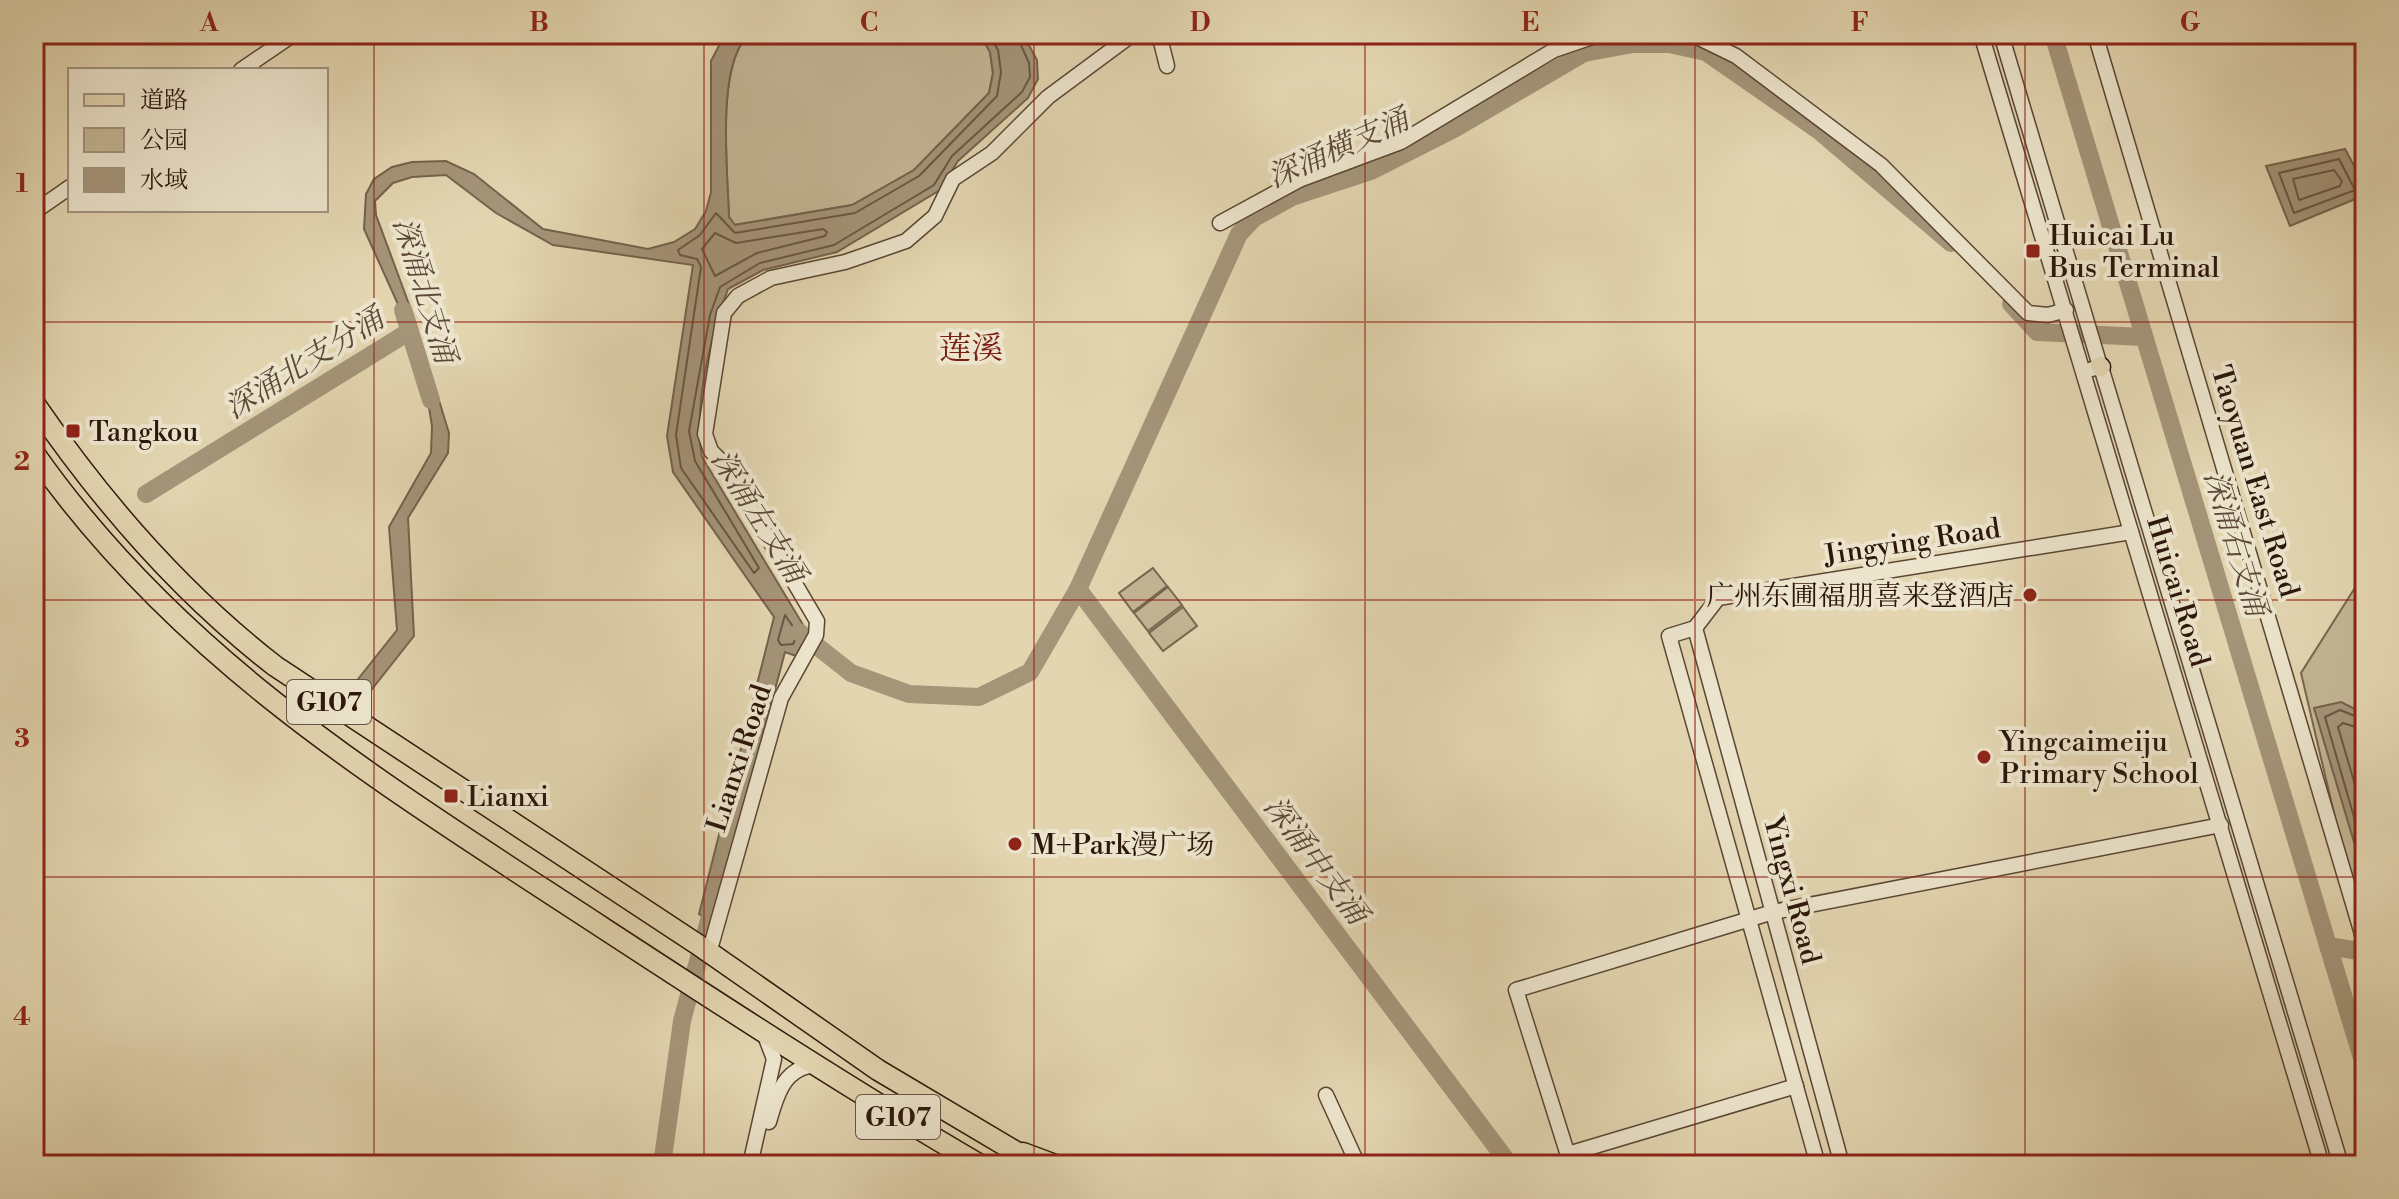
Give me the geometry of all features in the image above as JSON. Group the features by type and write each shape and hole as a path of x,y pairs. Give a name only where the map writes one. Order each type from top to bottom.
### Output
{"highway":[{"name":"G107","path":"34,403 98,490 140,539 189,590 260,654 706,950 878,1070 1038,1165"},
{"name":"G107","path":"34,453 130,570 267,699 362,770 684,981 980,1165"}],"main road":[{"path":"995,1141 1058,1165"}],"street":[{"path":"244,68 294,34"},
{"name":"Lianxi Road","path":"706,950 781,698 816,635 817,621 725,465 711,451 705,434 724,313 744,291 771,278 845,262 906,241 935,216 953,179 992,153 1048,97 1133,34"},
{"path":"1159,34 1167,66"},
{"path":"1220,223 1299,180 1401,142 1554,50 1601,34"},
{"path":"1691,34 1736,56 1881,165 2028,313 2067,315"},
{"name":"Huicai Road","path":"1981,34 2067,315 2109,393 2341,1165"},
{"name":"Huicai Road","path":"2001,34 2082,307 2092,366 2092,398 2322,1165"},
{"name":"Taoyuan East Road","path":"2095,34 2365,942"},
{"path":"34,212 68,188"},
{"path":"2092,398 2109,393"},
{"name":"Jingying Road","path":"1695,628 1718,598 2131,532"},
{"name":"Yingxi Road","path":"1818,1165 1669,636 1695,628 1842,1165"},
{"path":"1796,1086 1569,1160 1516,990 1773,912 2221,825"},
{"path":"2247,908 2263,904"},
{"path":"2256,938 2272,933"},
{"path":"750,1165 774,1059 761,1029"},
{"path":"760,1165 781,1087 799,1068 818,1065"},
{"path":"1326,1095 1358,1165"}],"green space":[{"path":"750,34 980,34 990,52 993,73 989,93 914,170 852,205 734,225 729,217 727,174 728,93 739,48"},
{"path":"1153,568 1167,586 1133,612 1119,593"},
{"path":"2365,572 2365,904 2354,898 2301,673"},
{"path":"1168,587 1182,605 1148,631 1134,613"},
{"path":"1183,607 1197,626 1163,651 1149,633"}],"water":[{"path":"725,34 750,34 739,48 728,93 726,148 729,217 735,225 852,205 914,170 989,93 993,73 990,52 980,34 1023,34 1037,60 1038,79 1028,98 958,161 940,190 837,252 763,270 728,289 705,373 700,417 702,457 808,633 796,656 785,652 713,923 699,914 774,617 673,472 667,436 693,265 553,245 496,213 446,175 412,177 393,183 375,201 376,215 413,315 449,433 448,453 408,518 414,636 365,698 351,688 397,630 389,527 431,453 432,426 420,353 364,229 366,194 374,179 392,167 412,162 446,161 474,174 543,229 648,249 674,242 695,229 706,211 711,192 711,61"},
{"path":"2345,149 2365,186 2365,195 2290,226 2266,166"},
{"path":"2341,702 2365,714 2365,879 2314,708"}],"waterway":[{"name":"深涌右支涌","path":"2053,34 2365,1068"},
{"name":"深涌横支涌","path":"799,632 851,673 909,694 979,697 1030,672 1078,589 1239,234 1254,218 1292,197 1371,171 1454,129 1584,53 1633,44 1669,44 1706,52 1818,130 1951,243"},
{"name":"深涌横支涌","path":"2011,304 2037,332 2144,337"},
{"name":"深涌北支涌","path":"403,310 431,400"},
{"name":"深涌北支分涌","path":"146,494 410,331"},
{"name":"深涌中支涌","path":"1078,589 1510,1165"},
{"name":"深涌左支涌","path":"662,1165 682,1021 715,898"},
{"path":"2328,946 2365,952"}],"railway":[{"path":"34,1145 42,1165"}],"place":[{"name":"Huicai Lu Bus Terminal","path":"2033,251"},
{"name":"Tangkou","path":"73,431"},
{"name":"广州东圃福朋喜来登酒店","path":"2030,595"},
{"name":"Yingcaimeiju Primary School","path":"1984,757"},
{"name":"Lianxi","path":"451,796"},
{"name":"M+Park漫广场","path":"1015,844"}],"district":[{"name":"莲溪","path":"971,348"}]}
